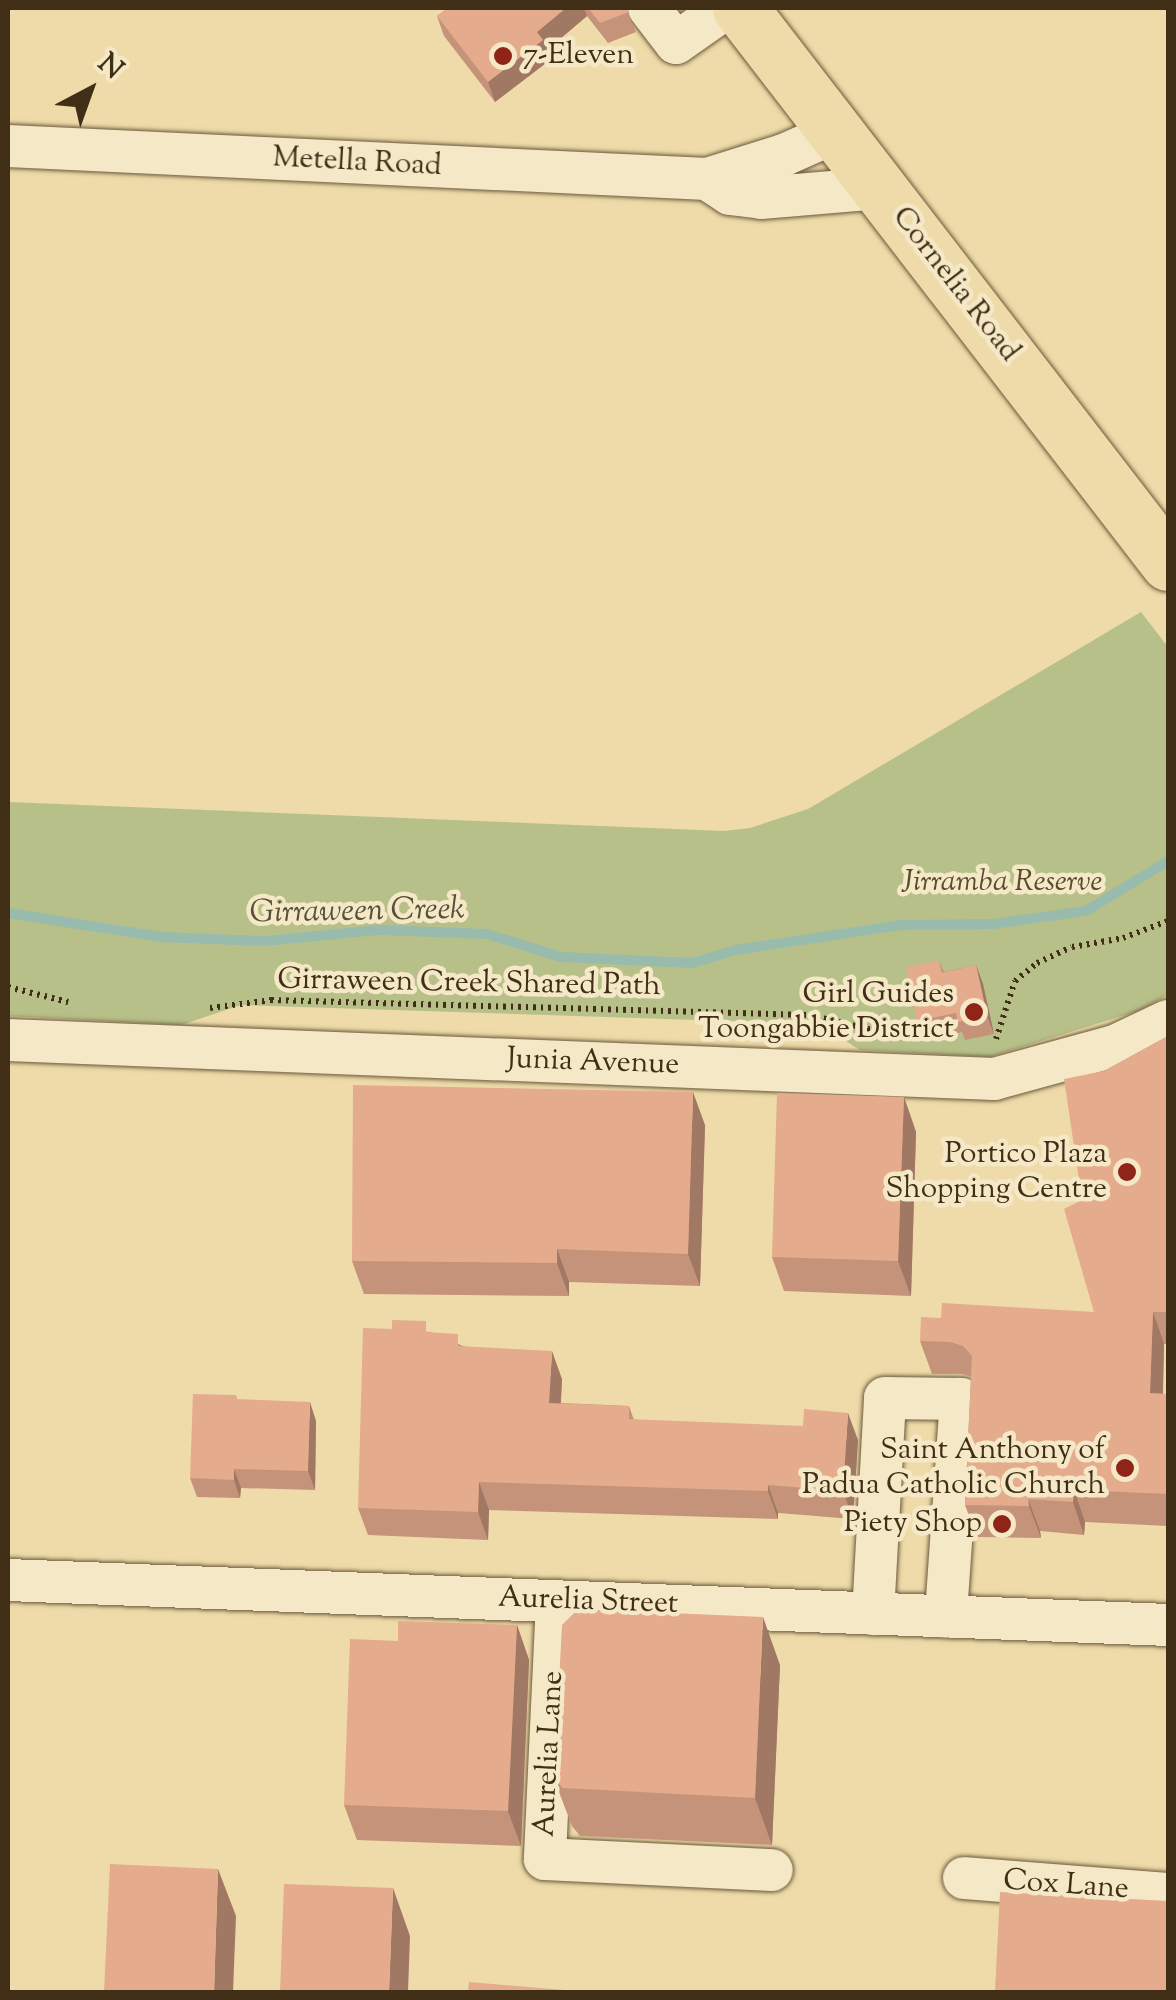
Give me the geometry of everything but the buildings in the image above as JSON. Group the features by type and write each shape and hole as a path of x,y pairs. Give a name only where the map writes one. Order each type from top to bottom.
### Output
{"main road":[{"name":"Cornelia Road","path":"740,8 1168,564"}],"street":[{"path":"648,8 676,43 726,8"},
{"name":"Metella Road","path":"8,146 706,179 836,132"},
{"name":"Metella Road","path":"706,179 730,194 761,198 880,188"},
{"name":"Junia Avenue","path":"8,1040 994,1079 1116,1046 1168,1021"},
{"path":"874,1614 885,1398 961,1400 946,1616"},
{"name":"Aurelia Street","path":"8,1580 1168,1625"},
{"name":"Aurelia Lane","path":"558,1601 545,1860 772,1870"},
{"name":"Cox Lane","path":"964,1878 1168,1894"}],"path":[{"path":"981,1049 997,1038 1015,981 1037,962 1072,947 1123,938 1168,921"},
{"path":"8,988 76,1004"},
{"name":"Girraween Creek Shared Path","path":"200,1009 271,1000 810,1015 906,1037"}],"green space":[{"name":"Jirramba Reserve","path":"1141,612 1168,647 1168,995 1138,1011 989,1057 860,1050 819,1024 241,1005 181,1025 8,1016 8,802 724,831 750,828 808,809"}],"waterway":[{"name":"Girraween Creek","path":"8,913 161,937 266,941 379,930 487,934 561,957 692,963 736,950 902,925 993,924 1086,911 1168,861"}],"place":[{"name":"7-Eleven","path":"503,56"},
{"name":"Girl Guides Toongabbie District","path":"974,1012"},
{"name":"Portico Plaza Shopping Centre","path":"1127,1172"},
{"name":"Saint Anthony of Padua Catholic Church","path":"1125,1468"},
{"name":"Piety Shop","path":"1002,1524"}]}
